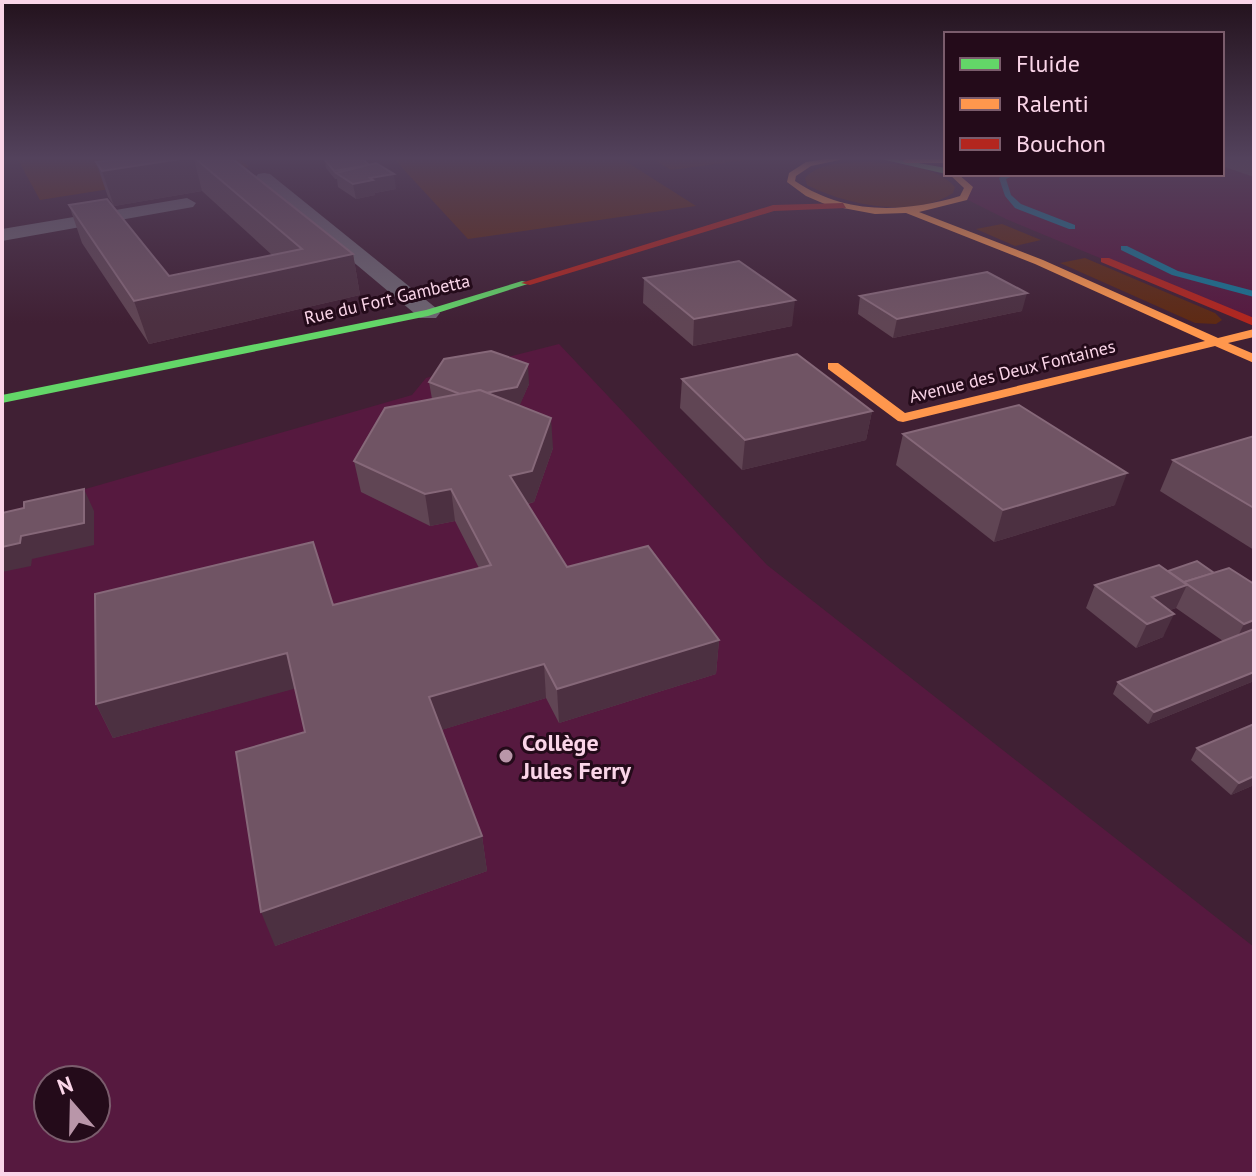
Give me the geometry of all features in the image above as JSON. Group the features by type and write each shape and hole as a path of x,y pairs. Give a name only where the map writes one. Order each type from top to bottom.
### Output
{"street":[{"path":"2,235 124,214"},
{"path":"308,214 428,313"},
{"name":"Rue du Fort Gambetta","path":"3,396 428,313 754,214"},
{"path":"916,214 970,233 1254,359"},
{"path":"1088,253 1254,322"},
{"name":"Avenue des Deux Fontaines","path":"833,366 903,418 1254,333"}],"shaded area":[{"path":"445,214 642,214 468,239"},
{"path":"996,214 1254,214 1254,322"},
{"path":"1002,224 1041,240 1015,246 976,229"},
{"path":"1085,258 1215,313 1222,320 1216,324 1195,323 1060,263"},
{"name":"Collège Jules Ferry","path":"559,344 767,565 1254,947 1254,1174 2,1174 2,513 412,395 426,378"}],"building":[{"path":"75,214 119,214 169,276 302,249 261,214 302,214 353,254 134,301"},
{"path":"739,261 795,300 694,319 644,278"},
{"path":"987,272 1027,293 897,319 860,296"},
{"path":"491,351 528,364 517,387 460,394 429,382 444,359"},
{"path":"797,354 872,411 745,440 682,379"},
{"path":"480,390 551,418 532,471 510,476 567,567 648,546 719,640 557,689 544,664 429,697 482,836 261,912 236,752 305,732 287,653 96,704 95,594 313,542 333,605 491,565 451,489 425,494 354,461 385,408"},
{"path":"1019,405 1127,473 1003,510 903,434"},
{"path":"1254,436 1254,508 1173,460"},
{"path":"84,489 84,523 21,536 20,543 2,547 2,513 24,508 24,502"},
{"path":"1197,561 1214,573 1184,582 1168,571"},
{"path":"1159,565 1187,585 1152,597 1174,614 1147,624 1095,585"},
{"path":"1229,568 1254,584 1254,620 1244,624 1184,582"},
{"path":"1254,629 1254,672 1154,712 1118,682"},
{"path":"1254,724 1254,776 1239,783 1197,748"}],"waterway":[{"path":"1038,214 1072,227"},
{"path":"1124,248 1175,273 1254,294"}],"traffic: fast":[{"path":"2,399 428,313 526,283"}],"traffic: slow":[{"path":"915,214 1039,262 1254,359"},
{"path":"833,366 903,418 1254,333"}],"traffic: jam":[{"path":"526,283 754,214"},
{"path":"1105,260 1254,322"}],"place":[{"name":"Collège Jules Ferry","path":"506,756"}]}
